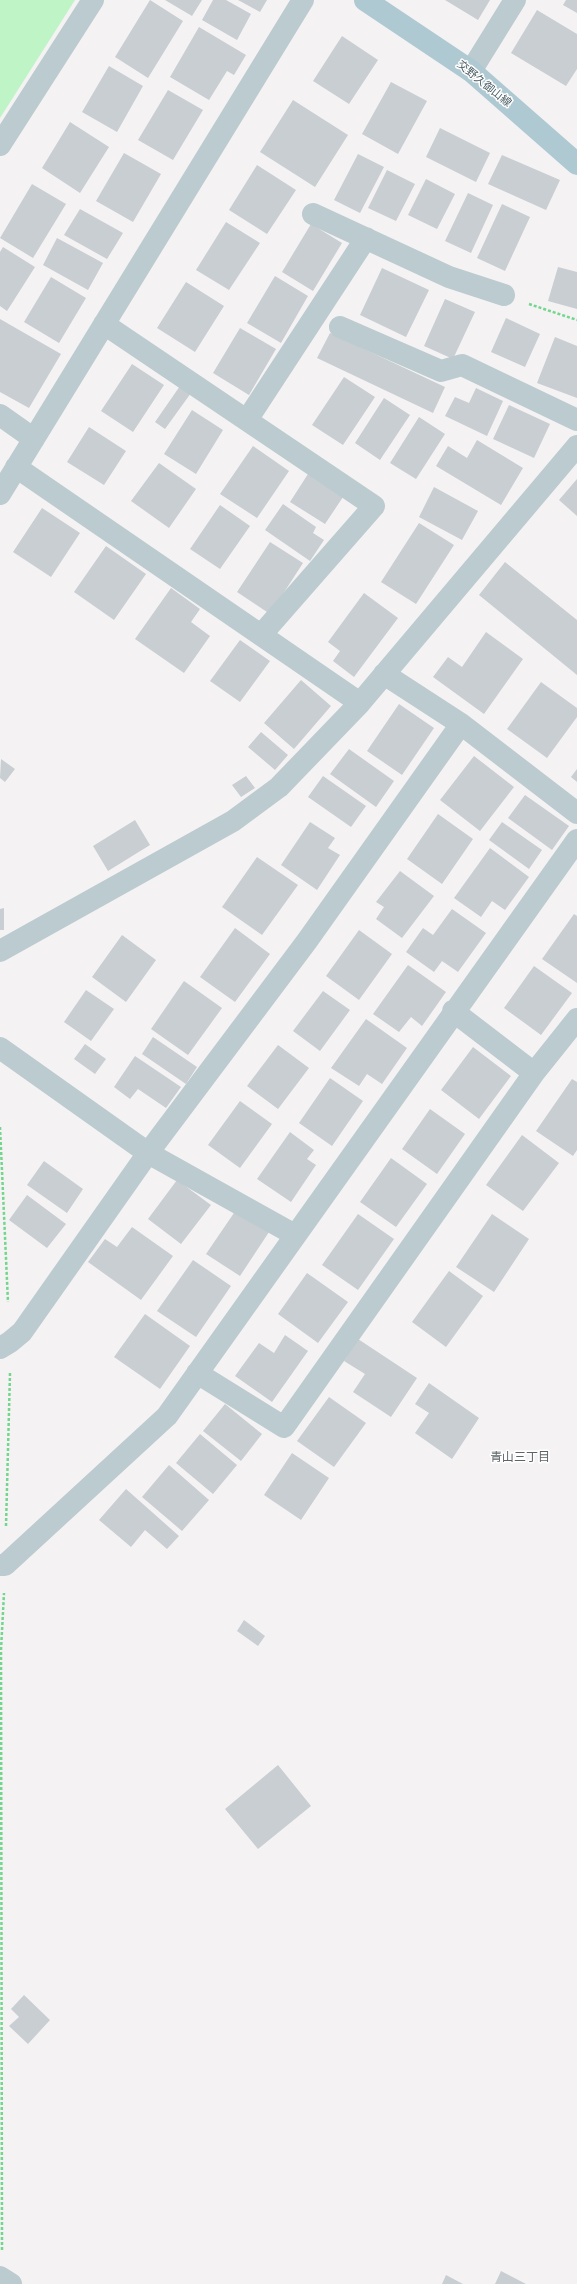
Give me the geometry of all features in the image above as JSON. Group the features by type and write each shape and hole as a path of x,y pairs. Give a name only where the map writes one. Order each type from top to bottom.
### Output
{"main road":[{"name":"交野久御山線","path":"365,0 471,71 577,164"}],"street":[{"path":"0,145 93,0"},
{"path":"0,494 303,0"},
{"path":"471,71 515,0"},
{"path":"313,214 449,277 504,295"},
{"path":"247,420 366,238"},
{"path":"104,324 374,506 261,635"},
{"path":"340,327 441,371 462,365 577,420"},
{"path":"0,415 34,439"},
{"path":"0,951 233,821 279,787 360,703 577,446"},
{"path":"16,467 360,703"},
{"path":"384,674 461,724 577,813"},
{"path":"5,1345 22,1332 148,1153 307,941 461,724"},
{"path":"3,1565 167,1416 453,1011 577,840"},
{"path":"453,1011 534,1073"},
{"path":"197,1374 284,1427 534,1073 577,1019"},
{"path":"0,1048 148,1153 295,1235"}],"path":[{"path":"504,295 577,320"},
{"path":"0,1127 5,1345 1,1650 5,2280"}],"green space":[{"path":"0,0 75,0 0,118"}],"building":[{"path":"150,0 183,21 148,78 115,57"},
{"path":"165,0 202,0 192,16"},
{"path":"213,0 226,0 251,14 237,40 202,20"},
{"path":"238,0 267,0 260,12"},
{"path":"445,0 490,0 478,20"},
{"path":"566,0 577,0 577,13 563,5"},
{"path":"537,10 577,34 577,69 566,86 511,53"},
{"path":"199,27 246,55 234,75 227,71 209,100 170,77"},
{"path":"342,36 378,60 349,104 313,81"},
{"path":"109,66 143,86 117,132 82,112"},
{"path":"391,82 427,101 398,154 362,134"},
{"path":"168,90 203,110 173,160 138,140"},
{"path":"293,100 348,135 315,187 260,152"},
{"path":"70,122 109,147 80,193 42,168"},
{"path":"440,128 490,153 476,182 426,157"},
{"path":"124,153 161,174 133,222 96,201"},
{"path":"358,154 384,167 360,213 334,200"},
{"path":"502,155 560,180 546,210 488,184"},
{"path":"257,165 296,190 267,234 229,210"},
{"path":"387,170 415,184 396,221 368,208"},
{"path":"426,179 455,194 437,229 408,215"},
{"path":"32,184 66,204 33,258 0,238"},
{"path":"468,193 493,205 471,253 445,241"},
{"path":"502,204 530,217 505,271 477,258"},
{"path":"80,209 123,233 107,259 64,235"},
{"path":"226,222 260,243 229,290 196,270"},
{"path":"311,224 342,243 313,291 282,272"},
{"path":"57,238 103,263 88,290 43,265"},
{"path":"3,247 35,267 7,311 0,306 0,252"},
{"path":"558,267 577,272 577,309 548,301"},
{"path":"382,268 429,290 406,337 360,315"},
{"path":"275,276 308,296 281,343 247,323"},
{"path":"51,277 86,298 59,343 24,322"},
{"path":"186,282 224,306 195,352 157,328"},
{"path":"445,299 475,312 453,359 424,346"},
{"path":"506,318 540,334 525,367 491,352"},
{"path":"0,319 61,354 29,408 0,392"},
{"path":"240,328 276,349 249,395 213,373"},
{"path":"330,333 445,387 433,413 317,358"},
{"path":"555,337 577,346 577,398 537,383"},
{"path":"132,364 164,385 133,432 101,411"},
{"path":"344,377 375,397 343,445 312,425"},
{"path":"180,386 191,393 165,429 155,422"},
{"path":"476,388 503,401 487,436 445,416 455,397 469,403"},
{"path":"384,398 410,415 380,460 355,443"},
{"path":"509,405 550,424 534,458 493,439"},
{"path":"192,410 223,430 196,474 164,454"},
{"path":"419,417 445,434 416,479 390,463"},
{"path":"89,427 126,451 104,485 67,462"},
{"path":"477,440 523,468 501,505 436,466 448,446 467,458"},
{"path":"253,446 289,471 257,518 220,494"},
{"path":"159,463 196,489 169,528 131,501"},
{"path":"308,474 343,497 325,524 290,502"},
{"path":"577,479 577,516 559,500"},
{"path":"434,487 478,511 462,540 419,517"},
{"path":"283,504 316,527 313,533 324,540 310,561 265,530"},
{"path":"220,505 250,526 220,569 190,549"},
{"path":"42,508 80,533 51,577 13,552"},
{"path":"419,523 454,545 416,604 381,582"},
{"path":"270,542 303,563 270,614 237,592"},
{"path":"106,546 146,574 114,620 74,592"},
{"path":"505,562 577,620 577,675 479,595"},
{"path":"171,588 200,609 191,622 210,636 184,673 135,639"},
{"path":"364,593 398,618 354,677 333,661 340,651 328,642"},
{"path":"486,632 523,659 484,714 433,677 448,657 462,667"},
{"path":"240,640 270,661 240,702 210,681"},
{"path":"301,680 331,706 294,749 264,723"},
{"path":"541,682 577,708 577,717 547,758 507,729"},
{"path":"399,704 434,728 402,775 367,751"},
{"path":"261,732 288,755 275,770 248,747"},
{"path":"349,749 394,781 376,807 330,774"},
{"path":"474,756 514,787 480,831 440,800"},
{"path":"1,759 15,769 5,782 0,778"},
{"path":"577,769 577,782 571,777"},
{"path":"246,776 255,788 241,797 232,785"},
{"path":"323,776 366,806 351,827 308,797"},
{"path":"525,795 569,826 552,850 508,818"},
{"path":"438,814 473,839 442,884 407,859"},
{"path":"135,820 150,845 108,871 93,846"},
{"path":"310,822 335,838 328,848 340,855 317,890 281,865"},
{"path":"502,822 542,850 529,869 489,840"},
{"path":"490,848 529,877 505,910 492,901 481,917 454,898"},
{"path":"257,857 298,885 262,935 222,907"},
{"path":"400,871 434,896 402,938 376,919 384,907 376,902"},
{"path":"4,908 4,930 0,930 0,909"},
{"path":"452,909 486,933 458,972 442,961 434,972 406,952 423,928 433,935"},
{"path":"574,914 577,916 577,983 542,959"},
{"path":"235,928 270,954 235,1002 200,977"},
{"path":"359,930 392,954 359,1000 326,976"},
{"path":"122,935 156,960 126,1002 92,977"},
{"path":"408,965 446,992 422,1026 411,1017 399,1032 373,1014"},
{"path":"534,966 572,993 541,1035 504,1008"},
{"path":"184,981 222,1008 188,1055 151,1029"},
{"path":"86,990 114,1009 91,1041 64,1022"},
{"path":"323,991 350,1010 320,1051 293,1031"},
{"path":"366,1019 407,1048 382,1084 367,1074 359,1086 331,1068"},
{"path":"153,1037 197,1067 186,1084 142,1054"},
{"path":"85,1044 106,1059 95,1074 74,1059"},
{"path":"278,1045 309,1068 278,1109 247,1086"},
{"path":"473,1047 511,1076 479,1119 441,1090"},
{"path":"135,1056 181,1087 166,1108 138,1089 130,1099 114,1087"},
{"path":"330,1078 363,1101 332,1146 299,1123"},
{"path":"572,1079 577,1082 577,1150 573,1156 536,1131"},
{"path":"240,1101 272,1124 240,1168 208,1145"},
{"path":"430,1109 465,1134 437,1174 402,1149"},
{"path":"290,1132 314,1150 307,1159 316,1165 291,1202 257,1179"},
{"path":"522,1135 559,1163 523,1211 486,1185"},
{"path":"391,1158 427,1184 396,1227 360,1202"},
{"path":"44,1161 83,1189 67,1213 27,1185"},
{"path":"177,1180 211,1205 181,1244 148,1219"},
{"path":"27,1195 66,1224 47,1248 9,1220"},
{"path":"236,1210 269,1232 240,1276 206,1254"},
{"path":"358,1214 394,1239 358,1290 322,1265"},
{"path":"492,1214 529,1239 494,1292 456,1267"},
{"path":"132,1227 173,1256 141,1300 88,1262 105,1239 117,1247"},
{"path":"193,1260 231,1286 196,1337 157,1311"},
{"path":"449,1271 483,1296 446,1347 412,1322"},
{"path":"307,1273 348,1302 318,1343 278,1314"},
{"path":"145,1314 190,1346 160,1389 114,1357"},
{"path":"285,1335 308,1351 272,1402 235,1376 259,1343 274,1353"},
{"path":"358,1339 417,1378 391,1417 353,1392 365,1374 344,1361"},
{"path":"429,1383 479,1418 452,1459 415,1433 429,1413 415,1404"},
{"path":"329,1397 366,1423 334,1467 297,1441"},
{"path":"225,1404 262,1434 241,1461 203,1431"},
{"path":"200,1434 237,1465 213,1494 176,1463"},
{"path":"292,1453 329,1478 301,1520 264,1495"},
{"path":"169,1465 209,1500 182,1531 142,1497"},
{"path":"126,1489 179,1536 167,1549 145,1530 131,1547 99,1520"},
{"path":"244,1620 265,1636 258,1646 237,1631"},
{"path":"278,1765 311,1806 258,1849 225,1809"},
{"path":"24,1995 50,2020 28,2044 9,2026 19,2017 11,2009"},
{"path":"501,2271 526,2284 495,2284"},
{"path":"446,2275 463,2284 442,2284"}],"district":[{"name":"青山三丁目","path":"520,1458"}]}
